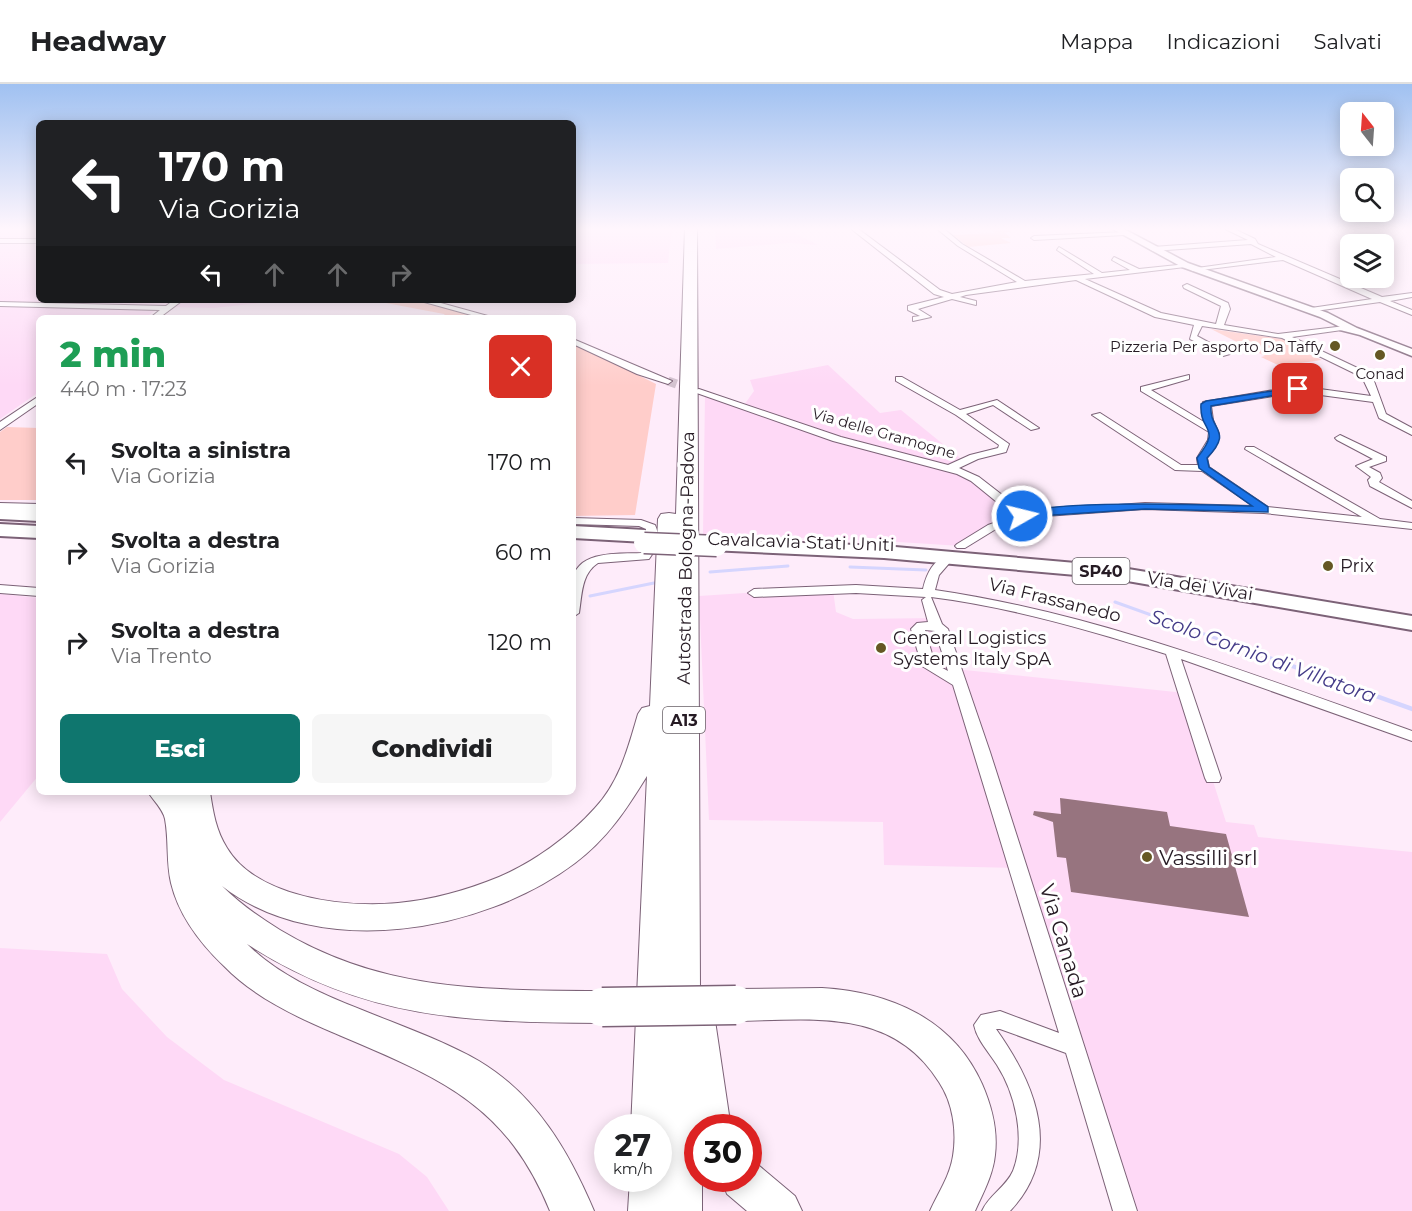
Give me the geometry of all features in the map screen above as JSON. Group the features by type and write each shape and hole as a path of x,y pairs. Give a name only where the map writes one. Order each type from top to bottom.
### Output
{"highway":[{"name":"Autostrada Bologna-Padova","path":"652,1114 678,281"},
{"name":"Autostrada Bologna-Padova","path":"680,1211 687,430 691,350 691,281"},
{"name":"A13","path":"185,807 219,861 238,881 299,910 333,916 395,917 463,904 527,879 556,862 580,842 610,810 631,778 646,746 652,711 657,563 670,487"},
{"path":"185,807 201,849 207,889 229,914 295,958 332,975 379,989 433,1001 508,1006 851,1007 891,1018 930,1041 951,1065 966,1091 974,1119 974,1156 960,1207"},
{"path":"185,807 183,861 189,888 203,918 224,944 249,968 297,1000 441,1061 479,1083 509,1109 547,1155 572,1211"},
{"path":"682,889 709,1114"},
{"path":"650,1211 651,1192"},
{"path":"757,1192 780,1211"}],"main road":[{"path":"0,510 36,511"},
{"path":"0,523 34,529"},
{"path":"0,532 34,529"},
{"name":"Cavalcavia Stati Uniti","path":"576,533 645,540"},
{"name":"Cavalcavia Stati Uniti","path":"576,541 717,542 954,553"},
{"name":"Via dei Vivai","path":"954,553 1143,568 1412,612"},
{"name":"Via dei Vivai","path":"954,553 1144,576 1412,622"}],"street":[{"path":"920,281 937,292 973,303"},
{"path":"1017,281 1023,284"},
{"path":"916,319 927,317 911,308 929,305 949,297 1054,281"},
{"path":"1084,281 1163,317 1199,324 1284,336 1346,327"},
{"path":"1228,281 1311,310 1346,327 1412,353"},
{"path":"1335,281 1412,313"},
{"path":"1187,286 1225,305 1226,309 1219,327"},
{"path":"1311,310 1412,295"},
{"path":"0,303 168,308"},
{"path":"158,315 175,303"},
{"path":"433,303 479,315"},
{"path":"1199,324 1193,337 1226,354"},
{"path":"1284,336 1365,375 1370,381 1382,416 1412,432"},
{"path":"576,342 640,372 668,381"},
{"path":"1186,377 1144,389 1215,431"},
{"path":"899,379 959,413 1003,442 1005,446 1002,450 951,468"},
{"path":"1204,468 1202,458 1214,444 1215,431 1205,413 1206,404 1218,400 1298,389 1376,400"},
{"name":"Via delle Gramogne","path":"696,391 837,439 951,468 975,479 1022,516"},
{"path":"0,427 36,401"},
{"path":"959,413 994,402 1034,428"},
{"path":"1097,415 1179,468 1204,468 1264,510"},
{"path":"1340,438 1382,459 1361,466 1376,475 1377,478 1373,480 1374,484 1412,505"},
{"path":"1250,449 1380,522"},
{"path":"754,593 833,590 928,596 933,574 954,553 983,531 1022,516 1048,512 1145,506 1264,510 1412,526"},
{"path":"576,521 641,523 651,527 652,531 650,550 645,556 637,559 595,560 587,564 580,573 576,596"},
{"path":"0,589 36,592"},
{"name":"Via Canada","path":"928,596 936,626 941,628 959,683 1125,1211"},
{"name":"Via Frassanedo","path":"928,596 958,597 1070,621 1172,652 1412,736"},
{"path":"936,626 922,626 918,629 929,666 959,683"},
{"path":"1172,652 1212,778"},
{"path":"960,1207 1018,1183 1026,1163 1029,1138 1022,1096 1013,1074 984,1025 988,1021 1000,1020 1073,1047"}],"shaded area":[{"path":"0,281 36,281 36,303 260,303 214,308 160,307 149,315 36,315 36,394 0,419"},
{"path":"386,303 432,303 476,315 444,314"},
{"path":"1211,329 1283,339 1311,352 1307,353 1322,360 1280,366"},
{"path":"576,344 656,384 635,515 576,516"},
{"path":"828,365 880,413 901,410 965,462 952,468 1022,516 961,546 703,534 705,396 742,408 754,391 750,380"},
{"path":"7,427 36,428 36,500 0,500 0,432"},
{"path":"789,590 833,590 836,612 853,619 938,618 955,669 1185,693 1226,822 1254,825 1258,837 1412,852 1412,1211 1128,1211 1020,868 884,865 883,822 709,820 699,596"},
{"path":"0,594 36,598 36,779 0,822"},
{"path":"0,948 107,954 122,989 167,1037 224,1080 399,1154 427,1177 449,1211 0,1211"}],"building":[{"name":"Vassilli srl","path":"1060,798 1167,812 1170,826 1226,834 1249,917 1071,892 1066,858 1057,857 1053,822 1033,815 1034,811 1061,814"}],"waterway":[{"name":"Scolo Cornio di Villatora","path":"710,572 788,566"},
{"name":"Scolo Cornio di Villatora","path":"850,567 926,570"},
{"name":"Scolo Cornio di Villatora","path":"590,596 654,583"},
{"name":"Scolo Cornio di Villatora","path":"1115,602 1285,663"},
{"name":"Scolo Cornio di Villatora","path":"1281,662 1412,709"}],"tunnel":[{"path":"668,381 696,391"}],"place":[{"name":"Pizzeria Per asporto Da Taffy","path":"1335,346"},
{"name":"Conad","path":"1380,355"},
{"name":"Prix","path":"1328,566"},
{"name":"General Logistics Systems Italy SpA","path":"881,648"},
{"name":"Vassilli srl","path":"1147,857"}],"route":[{"path":"1022,516 1054,511 1145,506 1264,510 1204,468 1202,458 1211,449 1215,438 1215,431 1205,413 1206,404 1218,400 1298,389"}]}
